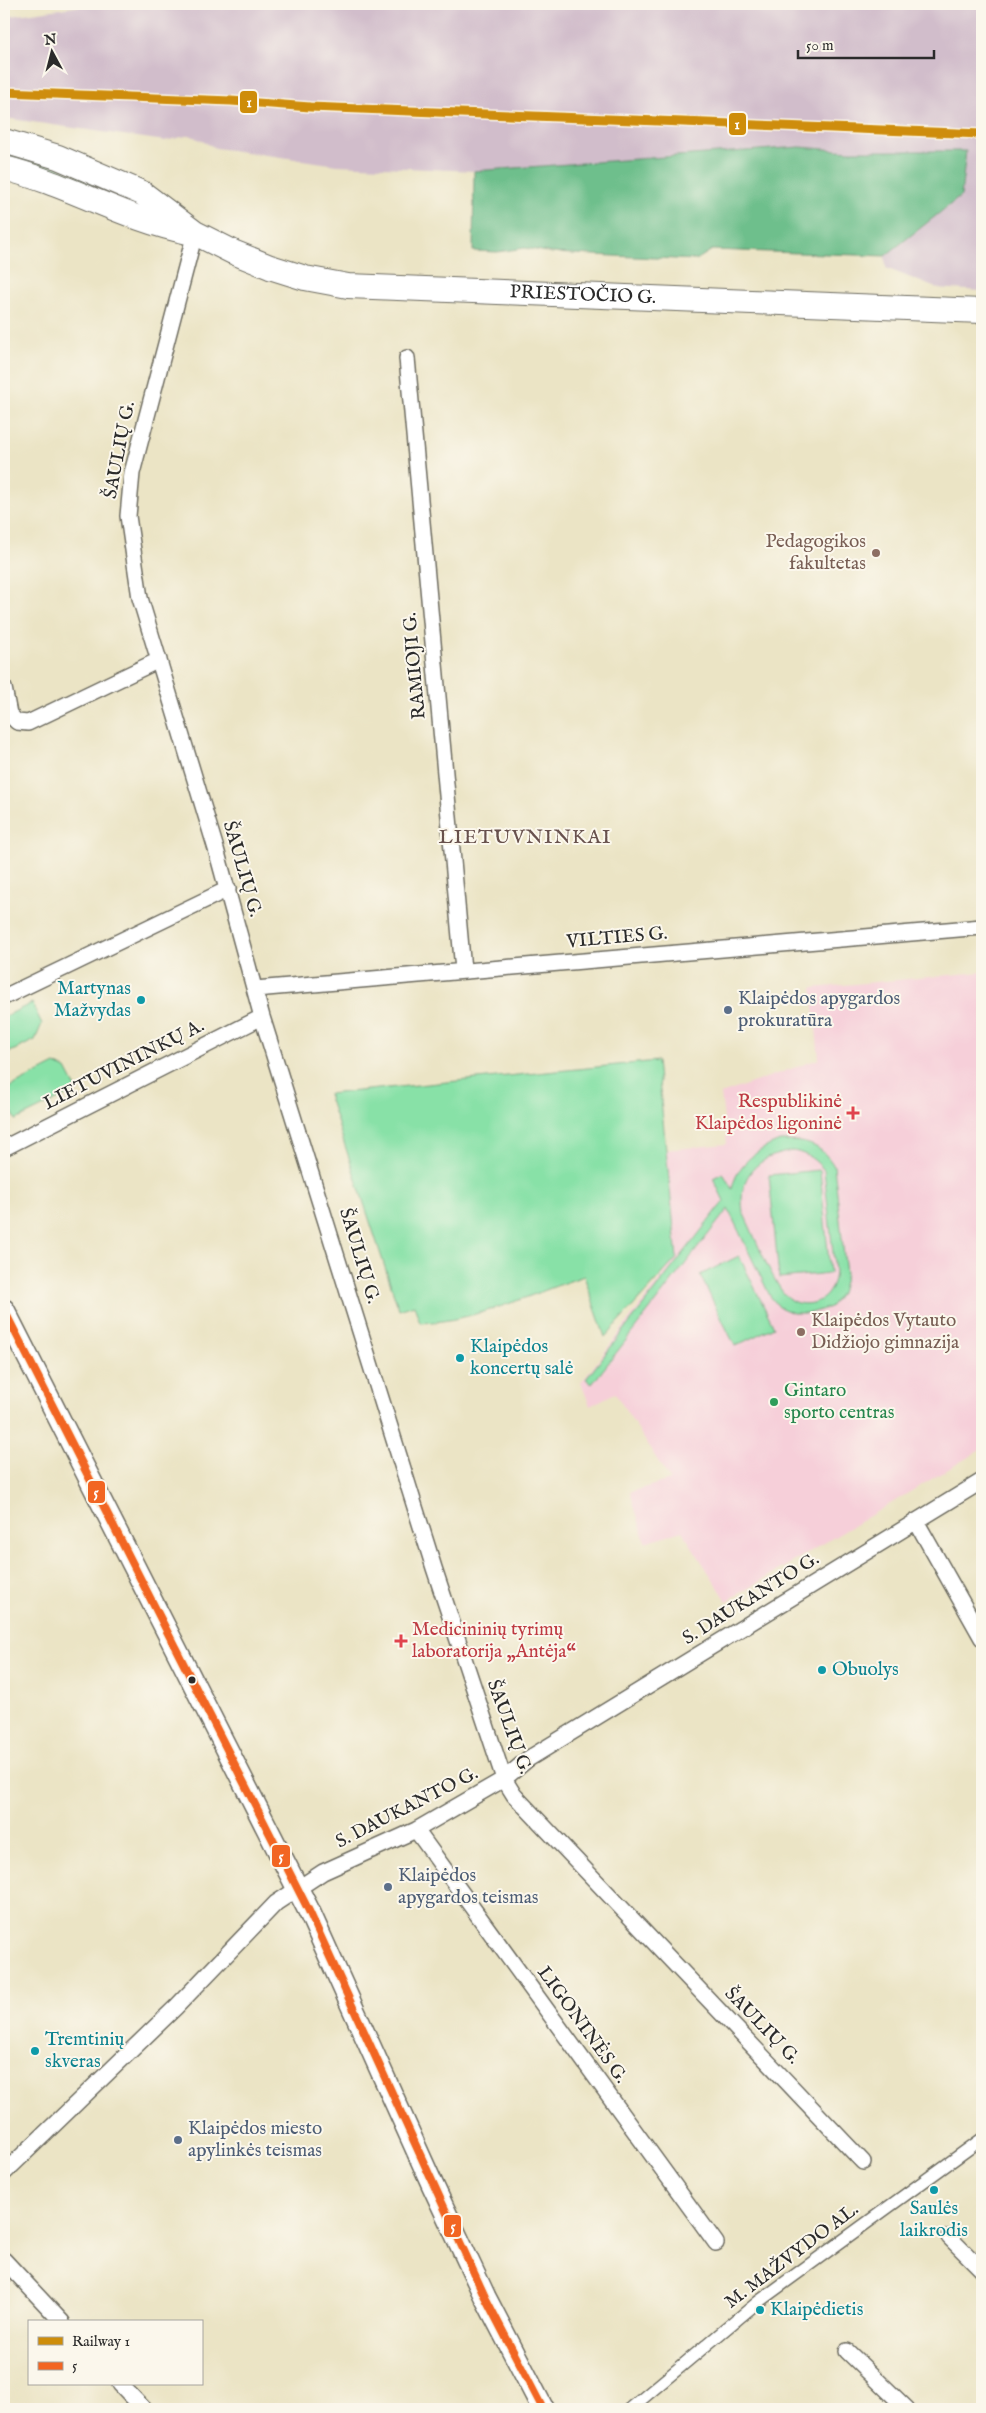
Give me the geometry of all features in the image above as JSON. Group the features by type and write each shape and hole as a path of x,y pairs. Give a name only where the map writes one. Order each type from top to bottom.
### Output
{"main road":[{"path":"4,141 58,157 142,193 195,233"},
{"path":"4,168 66,187 160,226 195,233"},
{"name":"PRIESTOČIO G.","path":"195,233 270,267 305,278 348,286 982,311"},
{"path":"4,1310 298,1888 469,2263 543,2409"}],"street":[{"name":"ŠAULIŲ G.","path":"195,233 132,473 128,516 140,598 228,889 262,1017 434,1568 504,1779 514,1795 863,2162"},
{"name":"RAMIOJI G.","path":"407,358 464,970"},
{"path":"4,688 9,714 17,722 28,722 159,660"},
{"path":"4,997 228,889"},
{"name":"VILTIES G.","path":"254,989 982,927"},
{"name":"LIETUVININKŲ A.","path":"4,1148 262,1017"},
{"name":"S. DAUKANTO G.","path":"4,2173 176,2006 276,1902 324,1872 416,1830 504,1779 528,1759 982,1481"},
{"path":"916,1521 982,1638"},
{"name":"LIGONINĖS G.","path":"416,1830 716,2244"},
{"name":"M. MAŽVYDO AL.","path":"630,2409 758,2302 982,2139"},
{"path":"949,2237 982,2270"},
{"path":"4,2260 60,2320"},
{"path":"847,2351 906,2409"},
{"path":"122,2386 144,2409"}],"shaded area":[{"path":"95,4 982,4 982,291 936,288 886,268 885,256 961,196 966,151 849,151 800,147 474,171 337,165 216,148 190,135 165,141 4,118 4,17"},
{"name":"Klaipėdos Vytauto Didžiojo gimnazija","path":"982,972 982,1449 727,1601 682,1531 645,1542 630,1492 670,1480 615,1393 590,1406 581,1383 676,1258 665,1150 727,1144 721,1094 819,1059 812,988"}],"green space":[{"path":"800,147 849,151 966,151 961,196 885,256 712,250 696,260 552,253 525,248 497,252 473,251 474,171"},
{"path":"4,152 58,167 159,213 4,158"},
{"path":"32,1003 42,1024 35,1040 4,1055 4,1017"},
{"path":"657,1061 677,1258 605,1337 584,1276 504,1306 441,1321 420,1323 414,1305 399,1310 328,1094"},
{"path":"55,1064 66,1069 77,1090 16,1120 4,1096 4,1090"},
{"path":"780,1141 805,1143 818,1148 829,1158 834,1166 846,1274 841,1293 830,1307 811,1313 793,1313 779,1307 770,1296 728,1209 592,1384 586,1379 724,1201 713,1178 723,1173 732,1189 738,1172 749,1159 763,1149","holes":["794,1151 807,1155 824,1170 835,1272 828,1293 822,1299 807,1304 789,1299 783,1293 764,1258 743,1212 742,1199 744,1187 747,1177 753,1169 770,1157"]},
{"path":"820,1170 830,1273 779,1278 769,1175"},
{"path":"739,1256 774,1327 735,1346 700,1275"}],"rail line":[{"name":"1","path":"4,92 231,101 310,107 982,134"}],"transit line":[{"name":"5","path":"4,1310 309,1911 485,2297 543,2409"}],"place":[{"name":"Pedagogikos fakultetas","path":"876,553"},
{"name":"Martynas Mažvydas","path":"141,1000"},
{"name":"Klaipėdos apygardos prokuratūra","path":"728,1010"},
{"name":"Respublikinė Klaipėdos ligoninė","path":"853,1113"},
{"name":"Klaipėdos Vytauto Didžiojo gimnazija","path":"801,1332"},
{"name":"Klaipėdos koncertų salė","path":"460,1358"},
{"name":"Gintaro sporto centras","path":"774,1402"},
{"name":"Medicininių tyrimų laboratorija „Antėja“","path":"401,1641"},
{"name":"Obuolys","path":"822,1670"},
{"name":"Klaipėdos apygardos teismas","path":"388,1887"},
{"name":"Tremtinių skveras","path":"35,2051"},
{"name":"Klaipėdos miesto apylinkės teismas","path":"178,2140"},
{"name":"Saulės laikrodis","path":"934,2190"},
{"name":"Klaipėdietis","path":"760,2310"}],"district":[{"name":"LIETUVNINKAI","path":"525,837"}]}
